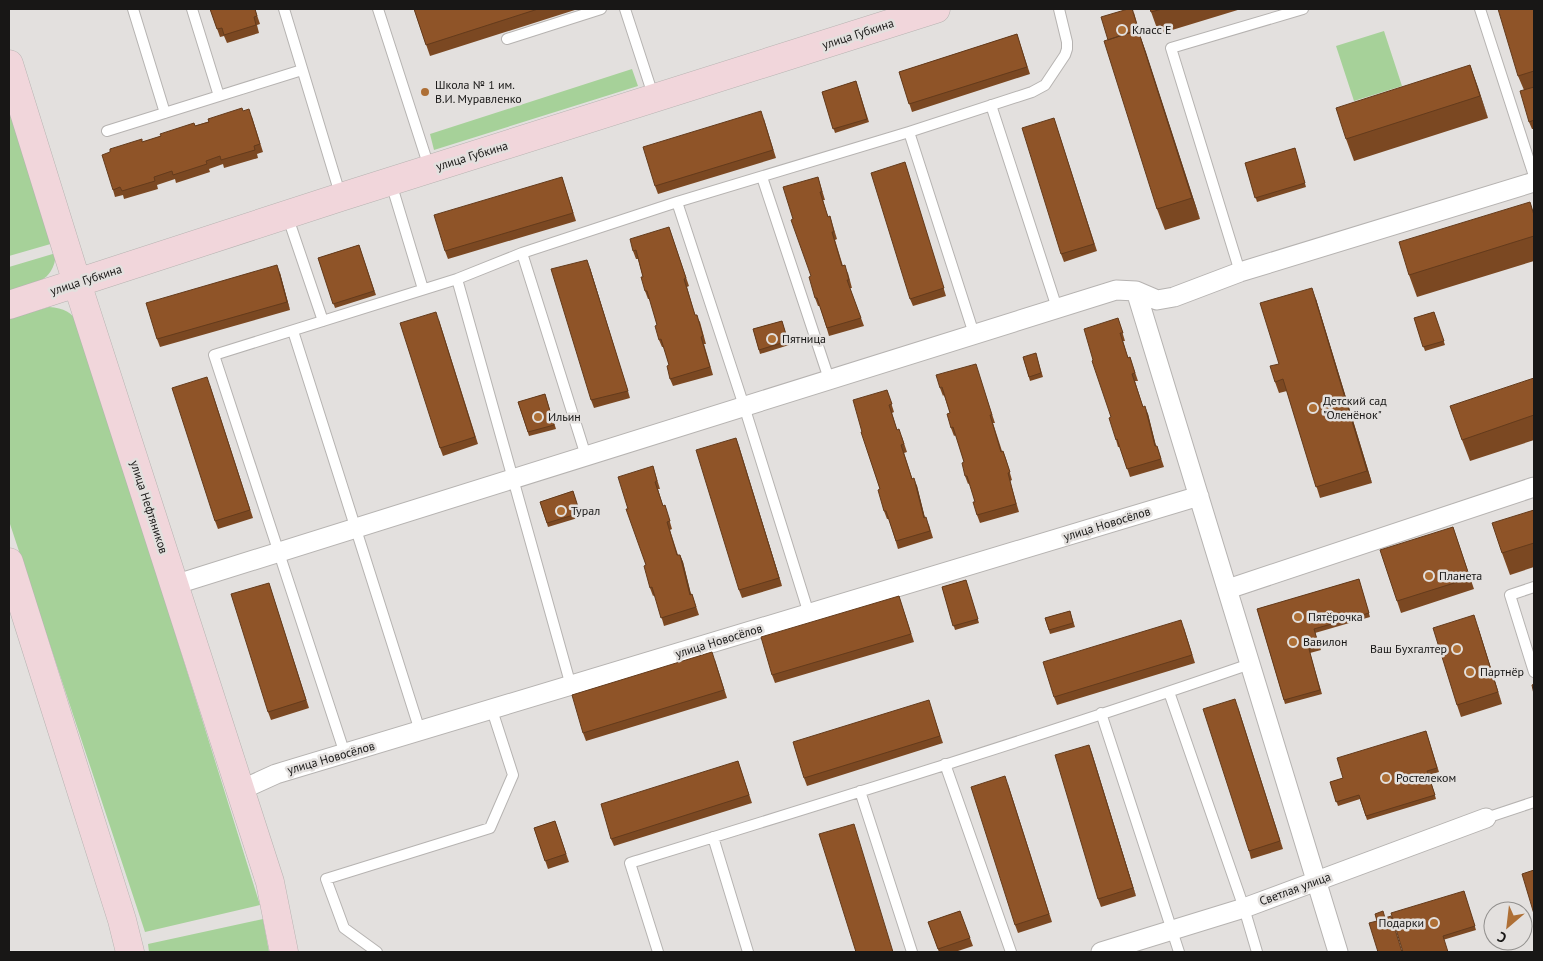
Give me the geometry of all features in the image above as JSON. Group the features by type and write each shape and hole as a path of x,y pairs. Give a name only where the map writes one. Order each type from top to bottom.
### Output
{"main road":[{"name":"улица Губкина","path":"9,305 287,214 936,9"},
{"name":"улица Нефтяников","path":"9,64 77,283 270,882 284,952"},
{"path":"9,562 19,606 122,920 130,952"}],"street":[{"path":"174,585 1116,290 1136,291 1157,300 1174,297 1240,272 1534,182"},
{"path":"1136,291 1338,952"},
{"path":"1228,589 1534,488"},
{"name":"улица Новосёлов","path":"241,790 276,774 1199,496"},
{"name":"Светлая улица","path":"1101,952 1244,908 1486,818"}],"lane":[{"path":"133,9 165,113"},
{"path":"192,9 219,96"},
{"path":"284,9 341,197"},
{"path":"378,9 429,170"},
{"path":"507,39 601,9"},
{"path":"625,9 654,99"},
{"path":"345,754 214,356 424,290 522,253 677,202 909,132 1032,92 1045,85 1067,49 1059,9"},
{"path":"1240,272 1171,48 1303,9"},
{"path":"1480,9 1534,176"},
{"path":"107,131 302,70"},
{"path":"991,105 1057,308"},
{"path":"909,132 974,334"},
{"path":"762,177 829,379"},
{"path":"391,182 424,290"},
{"path":"677,202 744,406 809,614"},
{"path":"287,214 323,321"},
{"path":"522,253 586,456"},
{"path":"457,279 571,686"},
{"path":"293,331 420,731"},
{"path":"1534,587 1510,595 1534,672"},
{"path":"658,952 630,863 945,764 1250,664"},
{"path":"1169,692 1244,908 1257,952"},
{"path":"377,952 344,928 326,879 490,828 513,775 492,710"},
{"path":"1101,713 1179,952"},
{"path":"945,764 1010,952"},
{"path":"860,791 912,952"},
{"path":"1486,818 1534,802"},
{"path":"713,837 748,952"}],"green space":[{"path":"1384,31 1402,86 1354,101 1336,46"},
{"path":"632,69 638,86 434,150 430,134"},
{"path":"9,105 54,243 9,256"},
{"path":"56,253 51,271 41,281 9,291 9,267"},
{"path":"49,307 59,308 67,312 79,325 260,905 145,932 9,521 9,319"},
{"path":"263,919 269,952 149,952 148,944"}],"building":[{"path":"210,9 255,9 257,16 254,17 256,25 224,35 222,28 217,29"},
{"path":"414,9 538,9 426,45"},
{"name":"Класс Е","path":"1132,9 1140,34 1138,30 1108,40 1101,17"},
{"path":"1150,9 1162,9 1151,12"},
{"path":"1498,9 1534,9 1534,71 1518,76"},
{"path":"1138,30 1192,198 1157,209 1104,41"},
{"path":"1017,34 1027,67 909,104 899,72"},
{"path":"1470,65 1480,96 1346,139 1336,108"},
{"path":"856,81 867,119 833,129 822,92"},
{"path":"1534,87 1534,120 1529,122 1520,91"},
{"path":"242,108 243,111 249,109 260,144 254,146 255,150 221,160 220,156 206,161 207,164 173,175 172,171 154,177 155,181 122,191 120,187 113,190 102,155 110,152 110,149 142,139 142,142 194,123 195,126 209,122 208,119"},
{"path":"761,111 773,150 655,186 643,147"},
{"path":"1054,118 1094,244 1061,254 1022,128"},
{"path":"1295,148 1305,183 1255,198 1245,163"},
{"path":"905,162 944,288 910,299 871,173"},
{"path":"562,177 573,213 445,251 434,215"},
{"path":"818,177 822,192 820,192 828,217 830,216 834,232 832,232 842,266 845,265 849,280 847,280 861,318 827,328 817,298 815,298 809,277 811,276 791,220 793,219 783,187"},
{"path":"1530,202 1534,215 1534,236 1409,275 1399,242"},
{"path":"669,227 686,278 684,279 695,315 697,315 710,367 670,379 667,366 669,365 661,339 659,340 655,326 657,325 641,277 643,277 636,250 633,251 630,239"},
{"path":"359,245 374,291 333,304 318,258"},
{"path":"587,260 628,391 591,400 551,269"},
{"path":"277,265 287,302 157,339 146,303"},
{"path":"1312,288 1367,471 1316,487 1283,379 1275,382 1270,366 1279,364 1260,303"},
{"path":"436,312 475,437 440,448 400,323"},
{"path":"1434,312 1444,341 1423,347 1414,318"},
{"path":"1118,318 1123,333 1120,333 1135,373 1132,374 1143,407 1145,406 1155,446 1157,446 1161,459 1127,469 1109,418 1111,417 1092,361 1084,329"},
{"path":"782,321 788,341 759,350 753,329"},
{"path":"1036,353 1041,373 1029,377 1023,357"},
{"path":"976,364 1001,452 1003,451 1010,472 1008,473 1016,504 977,515 967,476 965,476 962,463 964,462 947,414 950,413 936,375"},
{"path":"207,377 250,510 215,521 172,388"},
{"path":"1534,378 1534,415 1462,440 1450,406"},
{"path":"887,390 892,404 889,405 897,430 899,429 904,444 901,445 912,479 914,478 924,518 926,517 930,531 896,541 886,511 884,511 878,490 880,489 861,432 853,400"},
{"name":"Ильин","path":"545,394 554,425 528,432 518,402"},
{"path":"736,438 779,578 739,590 696,450"},
{"path":"653,466 657,481 655,482 670,521 667,522 677,555 680,555 690,595 692,594 696,607 661,618 652,587 650,588 644,566 646,565 626,509 628,509 618,477"},
{"name":"Турал","path":"573,491 580,513 547,523 540,502"},
{"path":"1534,510 1534,543 1502,553 1492,523"},
{"name":"Планета","path":"1453,527 1470,578 1397,601 1380,550"},
{"name":"Вавилон","path":"1359,579 1369,613 1314,629 1319,646 1309,649 1320,690 1284,700 1257,609"},
{"path":"966,580 978,619 953,626 942,587"},
{"path":"269,583 306,700 268,712 231,594"},
{"path":"899,596 911,634 772,675 761,637"},
{"path":"1070,611 1073,623 1049,630 1045,618"},
{"name":"Партнёр","path":"1474,615 1498,692 1457,705 1433,628"},
{"path":"1181,620 1192,655 1054,697 1043,662"},
{"path":"712,652 724,690 583,733 572,695"},
{"path":"1235,699 1280,841 1249,851 1203,709"},
{"path":"929,700 940,736 804,778 793,742"},
{"name":"Ростелеком","path":"1426,731 1437,768 1427,771 1435,795 1366,816 1359,795 1336,802 1330,782 1343,778 1337,758"},
{"path":"1089,745 1133,888 1098,899 1055,755"},
{"path":"738,761 749,795 611,839 601,804"},
{"path":"1005,776 1049,914 1015,925 971,787"},
{"path":"555,821 566,854 545,861 534,828"},
{"path":"854,824 893,952 856,952 819,834"},
{"path":"1534,870 1534,914 1533,901 1530,901 1522,874"},
{"name":"Подарки","path":"1464,891 1475,926 1443,936 1448,952 1403,952 1391,913"},
{"path":"960,911 970,938 938,949 928,922"},
{"path":"1383,911 1385,918 1391,916 1402,952 1378,952 1369,923 1377,921 1375,914"}],"place":[{"name":"Класс Е","path":"1122,30"},
{"name":"Школа № 1 им. В.И. Муравленко","path":"425,92"},
{"name":"Пятница","path":"772,339"},
{"name":"Детский сад \"Оленёнок\"","path":"1313,408"},
{"name":"Ильин","path":"538,417"},
{"name":"Турал","path":"561,511"},
{"name":"Планета","path":"1429,576"},
{"name":"Пятёрочка","path":"1298,617"},
{"name":"Вавилон","path":"1293,642"},
{"name":"Ваш Бухгалтер","path":"1457,649"},
{"name":"Партнёр","path":"1470,672"},
{"name":"Ростелеком","path":"1386,778"},
{"name":"Подарки","path":"1434,923"}]}
